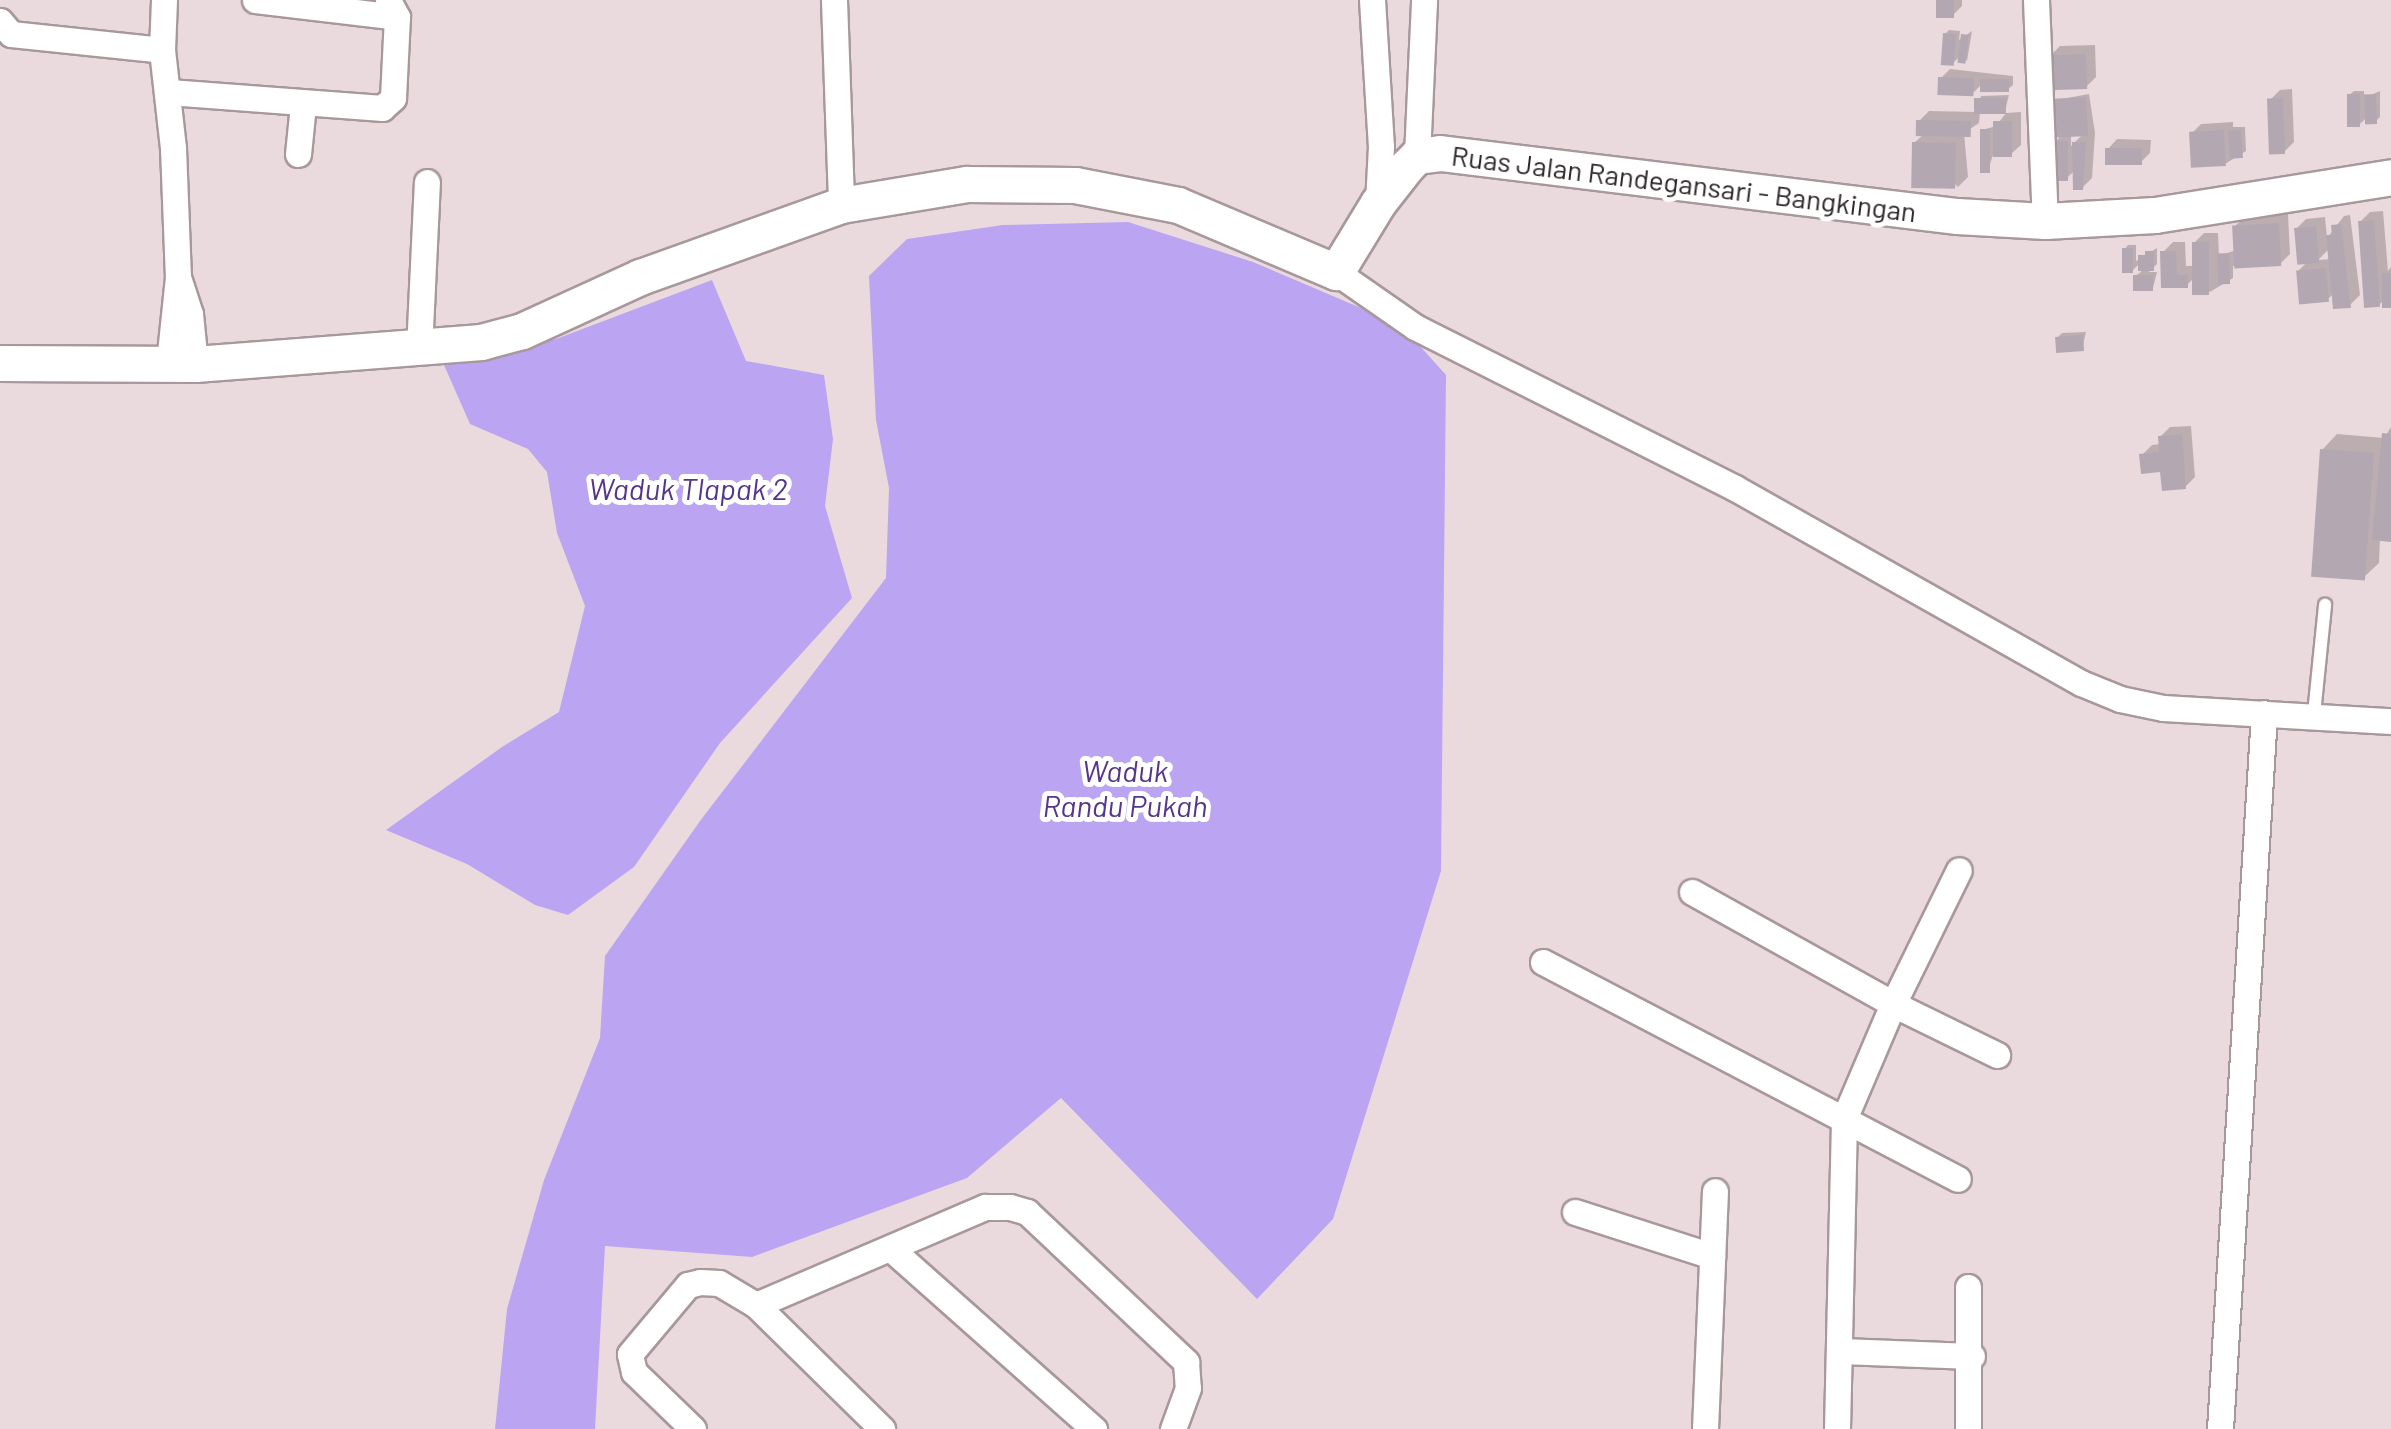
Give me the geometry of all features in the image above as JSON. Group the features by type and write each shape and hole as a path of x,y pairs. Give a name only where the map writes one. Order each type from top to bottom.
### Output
{"main road":[{"name":"Ruas Jalan Randegansari - Bangkingan","path":"1336,272 1378,203 1417,156 1440,153 1957,216 2044,221 2155,215 2391,177"},
{"path":"0,364 182,364 419,350 481,342 522,331 640,277 841,205 967,184 1075,185 1178,205 1336,272"}],"street":[{"path":"164,0 162,50 169,92 178,277 190,314 182,364"},
{"path":"169,92 303,105 382,108 390,104 392,9 255,0"},
{"path":"834,0 841,205"},
{"path":"1372,0 1382,146 1378,203"},
{"path":"1417,156 1424,0"},
{"path":"2036,0 2044,221"},
{"path":"0,21 11,34 162,50"},
{"path":"298,154 303,105"},
{"path":"419,350 427,182"},
{"path":"1336,272 1415,327 1735,488 2081,683 2120,699 2163,708 2391,721"},
{"path":"2220,1429 2264,712"},
{"path":"1837,1429 1844,1118 1893,1004 1959,870"},
{"path":"1692,892 1893,1004 1997,1055"},
{"path":"1543,962 1958,1179"},
{"path":"1706,1429 1715,1191"},
{"path":"756,1305 985,1208 1026,1212 1186,1362 1188,1388 1173,1429"},
{"path":"1575,1212 1712,1256"},
{"path":"890,1248 1094,1429"},
{"path":"693,1429 634,1372 630,1354 688,1285 719,1284 756,1305 882,1429"},
{"path":"1968,1287 1972,1356 1968,1429"},
{"path":"1841,1351 1972,1356"}],"lane":[{"path":"2314,714 2325,605"}],"water":[{"name":"Waduk Randu Pukah","path":"1128,222 1253,262 1401,325 1446,375 1441,871 1333,1219 1257,1299 1061,1098 967,1178 752,1257 605,1246 595,1429 495,1429 507,1309 544,1180 600,1038 605,956 700,821 886,578 889,488 876,420 869,276 907,239 1003,225"},
{"name":"Waduk Tlapak 2","path":"712,280 746,361 824,375 833,439 825,506 852,598 720,743 634,867 568,915 535,905 467,864 386,830 502,747 559,712 585,606 557,533 547,472 528,449 470,424 440,356 556,339"}],"building":[{"path":"1936,0 1954,0 1954,18 1936,18"},
{"path":"1943,33 1956,34 1954,66 1941,65"},
{"path":"1961,34 1969,35 1965,64 1957,63"},
{"path":"2086,54 2087,89 2049,90 2048,55"},
{"path":"1938,77 1974,78 1973,96 1937,95"},
{"path":"1980,79 2009,79 2009,92 1980,92"},
{"path":"2347,94 2360,94 2360,127 2347,127"},
{"path":"2364,94 2376,94 2377,124 2365,124"},
{"path":"2086,97 2088,136 2056,138 2054,99"},
{"path":"1974,98 2006,98 2006,114 1974,114"},
{"path":"2283,98 2285,154 2269,155 2267,99"},
{"path":"1916,120 1971,121 1971,137 1916,136"},
{"path":"1993,121 2012,121 2012,157 1993,157"},
{"path":"1980,129 1990,129 1990,173 1980,173"},
{"path":"2224,130 2226,166 2191,168 2189,132"},
{"path":"2241,130 2243,158 2230,159 2228,131"},
{"path":"2052,141 2068,141 2068,181 2052,181"},
{"path":"1912,142 1956,143 1955,189 1911,188"},
{"path":"2072,142 2086,142 2083,190 2073,190"},
{"path":"2105,148 2142,148 2142,165 2105,165"},
{"path":"2374,220 2380,307 2364,308 2358,221"},
{"path":"2279,223 2281,266 2234,268 2232,225"},
{"path":"2341,224 2351,308 2333,309 2326,235 2332,235 2331,225"},
{"path":"2316,226 2319,263 2297,265 2294,228"},
{"path":"2192,242 2209,242 2209,295 2192,295"},
{"path":"2122,248 2133,248 2133,273 2122,273"},
{"path":"2145,251 2154,251 2154,271 2138,271 2138,255 2145,255"},
{"path":"2160,251 2176,251 2177,275 2188,275 2188,288 2161,288"},
{"path":"2217,253 2229,253 2230,284 2218,284"},
{"path":"2326,268 2329,302 2299,304 2296,271"},
{"path":"2382,273 2391,273 2391,308 2382,308"},
{"path":"2133,275 2153,275 2153,291 2133,291"},
{"path":"2083,335 2084,351 2056,353 2055,337"},
{"path":"2382,433 2391,434 2391,542 2372,540"},
{"path":"2182,434 2186,489 2162,491 2160,472 2141,474 2139,454 2159,452 2158,436"},
{"path":"2320,449 2374,453 2365,580 2311,577"}]}
